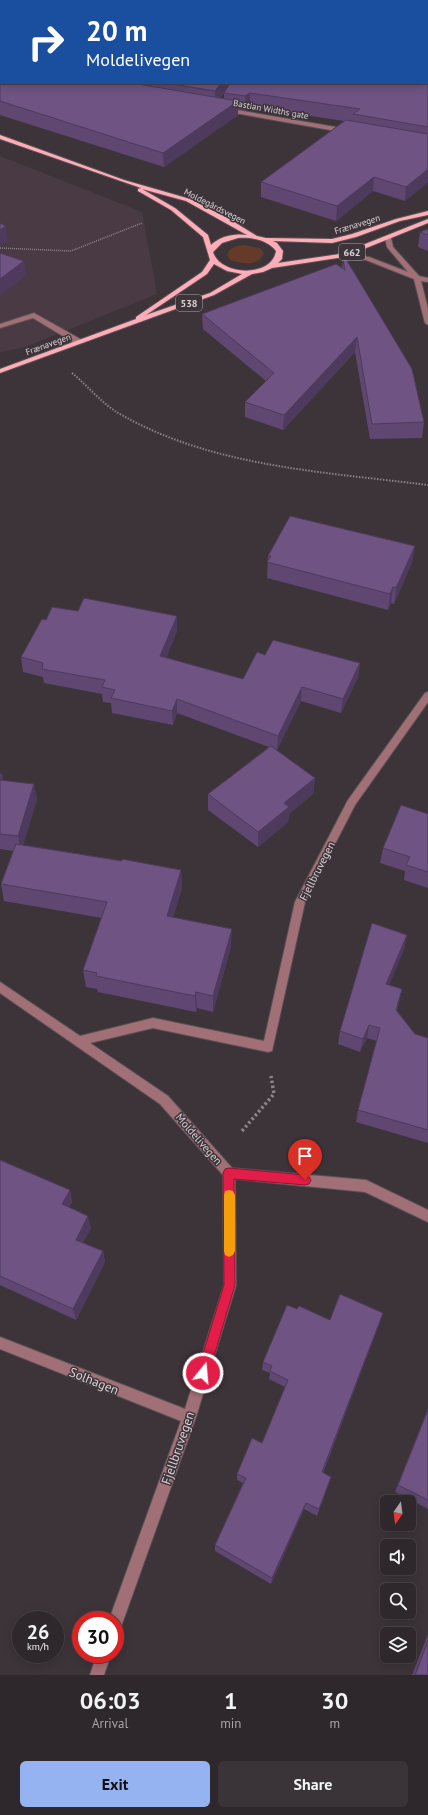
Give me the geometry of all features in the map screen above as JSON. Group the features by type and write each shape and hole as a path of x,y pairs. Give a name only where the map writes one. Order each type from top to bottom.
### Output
{"main road":[{"name":"Moldegårdsvegen","path":"0,137 122,181 188,200 254,236"},
{"name":"Moldegårdsvegen","path":"122,181 173,209 206,236 210,252"},
{"name":"Frænavegen","path":"266,239 332,241 354,236 398,220 428,213"},
{"name":"662","path":"272,266 281,256 280,251 273,243 266,239 254,236 225,239 218,243 210,252 213,260 227,269 250,272 272,266 342,256 428,221"},
{"name":"Frænavegen","path":"125,327 205,273 213,260"},
{"name":"Frænavegen","path":"0,371 125,327 212,294 250,272"}],"street":[{"name":"Bastian Widths gate","path":"222,102 218,109 350,132"},
{"path":"388,238 390,247 417,278 428,323"},
{"path":"342,256 367,258 417,278 428,280"},
{"path":"0,326 34,315 79,342"},
{"name":"Fjellbruvegen","path":"268,1047 300,902 352,803 428,695"},
{"name":"Moldelivegen","path":"0,987 164,1100 229,1173 366,1186 428,1216"},
{"path":"78,1041 153,1023 268,1047"},
{"name":"Fjellbruvegen","path":"120,1611 189,1417 230,1285 229,1173"},
{"name":"Solhagen","path":"0,1343 189,1417"},
{"path":"97,1675 101,1663"}],"path":[{"path":"0,248 71,251 146,221"},
{"path":"71,372 119,413 155,432 199,447 253,460 428,485"},
{"path":"242,1131 274,1094 268,1047"}],"shaded area":[{"path":"0,156 142,212 157,294 25,347 0,352"},
{"path":"243,245 260,248 264,253 262,257 258,261 249,263 239,263 230,260 227,255 230,250 236,246"}],"building":[{"path":"0,84 138,84 238,101 163,153 0,101"},
{"path":"172,84 220,84 215,91"},
{"path":"229,84 428,84 428,127 353,114 360,109 250,93 245,96 224,93"},
{"path":"346,120 428,134 428,169 406,187 374,177 337,206 261,182"},
{"path":"0,223 6,226 0,230"},
{"path":"428,229 428,235 420,232"},
{"path":"0,253 24,261 0,279"},
{"path":"346,259 412,369 424,422 372,424 357,337 284,415 245,402 274,373 202,314 336,264 345,270 343,260"},
{"path":"290,516 415,546 396,588 393,587 390,594 267,562 271,556 268,556"},
{"path":"84,598 177,616 160,656 243,679 257,652 265,655 273,640 360,663 343,699 302,687 278,736 177,699 172,711 111,698 115,690 102,687 105,680 42,669 43,663 21,657 42,619 46,620 52,607 78,611"},
{"path":"271,746 315,778 284,803 289,807 258,832 208,794"},
{"path":"0,780 34,784 18,836 0,834"},
{"path":"401,805 428,814 428,872 406,865 410,857 383,848"},
{"path":"16,844 122,861 122,859 181,870 167,916 232,929 213,996 196,992 195,996 96,976 97,973 83,970 107,902 1,884"},
{"path":"372,923 407,935 386,984 402,989 396,1010 415,1034 428,1038 428,1130 358,1110 380,1028 369,1025 363,1039 340,1031"},
{"path":"0,1160 70,1190 62,1204 88,1216 76,1240 103,1251 73,1309 0,1276"},
{"path":"340,1294 383,1313 322,1472 331,1477 319,1509 306,1503 272,1578 215,1545 246,1478 237,1474 252,1438 262,1443 288,1380 270,1371 272,1366 263,1362 287,1305 297,1309 299,1306 330,1320"},
{"path":"428,1410 428,1500 398,1485"},
{"path":"428,1641 428,1675 415,1675"}],"slow traffic":[{"path":"229,1195 229,1251"}],"route":[{"path":"203,1373 230,1285 229,1173 305,1180"}]}
